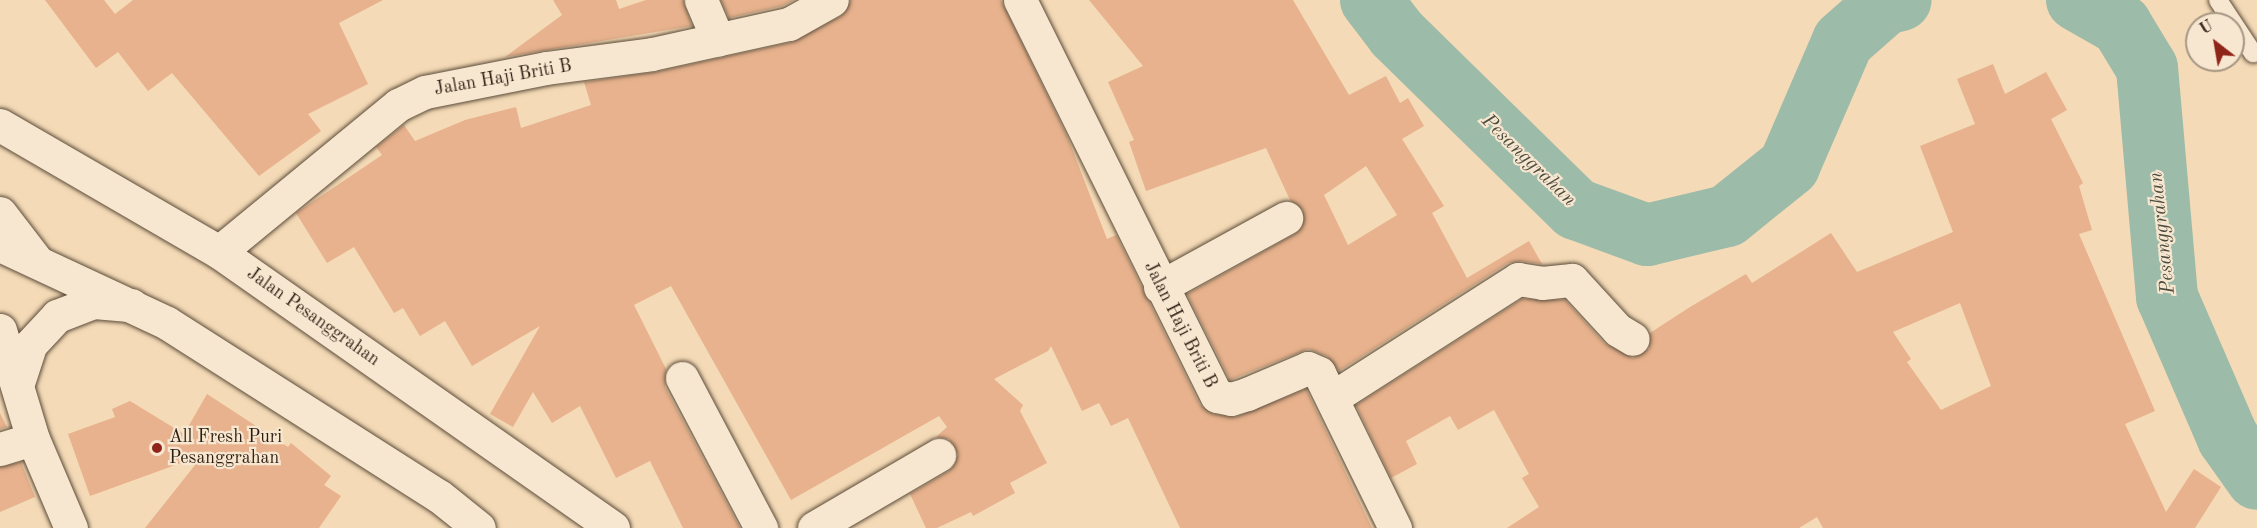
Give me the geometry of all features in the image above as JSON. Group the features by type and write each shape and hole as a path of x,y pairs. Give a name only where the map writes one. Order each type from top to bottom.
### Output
{"street":[{"path":"701,0 718,39"},
{"name":"Jalan Haji Briti B","path":"1020,0 1160,287 1217,396 1231,399 1308,368 1319,374 1395,528"},
{"name":"Jalan Haji Briti B","path":"219,252 398,105 425,92 789,24 828,1"},
{"name":"Jalan Pesanggrahan","path":"0,125 219,252 613,528"},
{"path":"0,213 36,260"},
{"path":"1160,287 1286,218"},
{"path":"0,245 134,305 440,496 479,528"},
{"path":"1332,398 1518,279 1542,283 1572,280 1618,330 1633,339"},
{"path":"18,383 30,345 57,316 94,302 134,305"},
{"path":"0,330 18,383 33,439 71,528"},
{"path":"682,378 761,528"},
{"path":"0,449 33,439"},
{"path":"814,528 939,455"}],"lane":[{"path":"2218,0 2253,53"}],"building":[{"path":"45,0 104,0 115,14 133,0 383,0 339,23 368,84 308,114 321,131 259,176 172,73 148,91 118,52 96,68"},
{"path":"553,0 616,0 619,9 646,0 683,0 692,26 505,57 562,15"},
{"path":"721,0 794,0 782,6 729,18"},
{"path":"851,0 1001,0 1067,136 1107,239 1116,235 1200,405 1213,414 1236,417 1306,389 1372,528 1180,528 1128,418 1111,426 1099,403 1082,411 1051,346 1048,351 994,379 1023,405 1020,411 1047,463 1010,483 1015,493 973,516 971,512 937,528 926,528 910,494 949,471 958,455 949,439 936,437 947,427 939,416 791,500 671,286 634,305 666,369 665,387 740,528 683,528 650,461 616,478 580,406 552,423 533,392 513,427 490,414 540,326 472,366 445,321 420,336 403,308 394,313 354,247 327,263 296,213 382,155 376,147 404,125 415,141 465,120 516,107 521,128 591,105 584,82 656,72 793,42 841,16"},
{"path":"1089,0 1293,0 1349,95 1386,76 1400,103 1408,98 1424,126 1402,139 1444,206 1432,213 1467,278 1529,241 1542,264 1521,261 1508,263 1339,371 1327,356 1308,349 1230,380 1187,294 1295,234 1302,227 1303,210 1290,200 1266,148 1146,191 1129,142 1134,140 1108,82 1143,66","holes":["1366,166 1397,215 1348,245 1324,195"]},
{"path":"1993,64 2005,94 2046,72 2067,110 2051,119 2083,183 2079,186 2092,230 2079,234 2155,411 2125,424 2166,512 2194,469 2221,487 2195,528 1823,528 1817,517 1799,528 1507,528 1539,507 1522,478 1529,474 1494,410 1458,430 1450,416 1406,441 1417,464 1391,478 1356,405 1522,299 1565,300 1604,343 1633,358 1649,349 1650,333 1690,307 1746,274 1752,283 1831,233 1857,272 1953,232 1920,146 1975,124 1957,79","holes":["1960,303 1991,386 1941,410 1907,362 1911,359 1893,332"]},
{"path":"207,394 288,447 291,443 331,476 324,485 341,496 319,528 145,528 203,455 90,496 68,434 115,417 112,409 130,401 184,434"},
{"path":"0,413 7,427 0,429"},
{"path":"21,462 35,497 0,512 0,467"}],"waterway":[{"name":"Pesanggrahan","path":"1371,0 1397,34 1576,209 1647,235 1727,216 1789,166 1843,41 1885,4 1901,0"},
{"name":"Pesanggrahan","path":"2077,0 2121,25 2147,68 2167,297 2228,438 2257,479"}],"place":[{"name":"All Fresh Puri Pesanggrahan","path":"157,448"}]}
